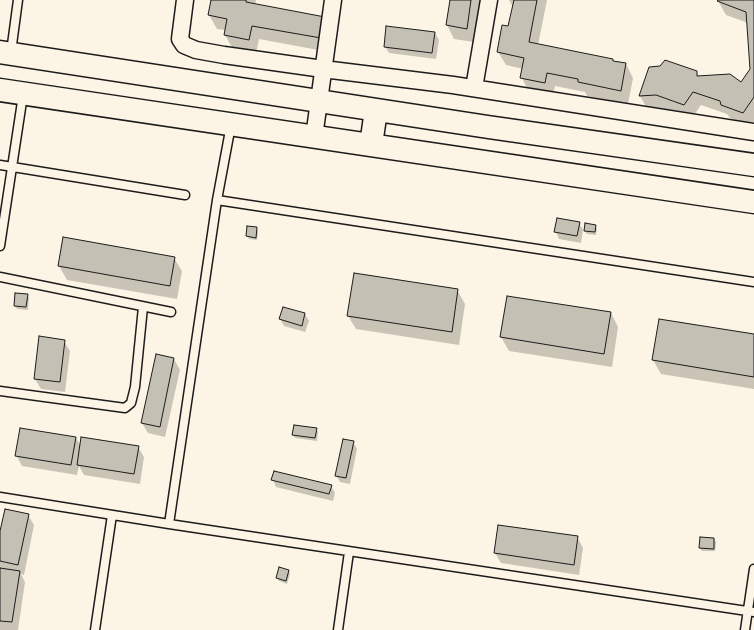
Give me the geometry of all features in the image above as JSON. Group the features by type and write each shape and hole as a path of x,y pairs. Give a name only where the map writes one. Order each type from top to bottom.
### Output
{"street":[{"path":"185,0 180,39 188,47 224,55 474,88 754,132"},
{"path":"314,136 333,0"},
{"path":"474,88 489,0"},
{"path":"6,52 376,110 754,165"},
{"path":"0,90 754,202"},
{"path":"371,145 376,110"}],"lane":[{"path":"6,52 18,0"},
{"path":"0,246 23,94"},
{"path":"169,524 217,200 231,124"},
{"path":"0,165 185,195"},
{"path":"217,200 754,282"},
{"path":"0,277 171,312"},
{"path":"0,391 124,408 131,403 135,387 143,307"},
{"path":"0,497 349,552 751,612"},
{"path":"95,630 112,515"},
{"path":"338,630 349,552"},
{"path":"745,630 751,612 754,568"}],"building":[{"path":"211,0 246,0 246,2 325,17 321,38 252,26 249,40 224,35 227,19 208,15"},
{"path":"450,0 471,0 467,29 446,25"},
{"path":"514,0 537,0 529,42 626,63 621,91 578,82 578,79 547,73 545,83 520,78 524,58 497,52 502,25 508,26"},
{"path":"754,0 754,97 743,113 721,105 720,101 693,92 684,105 656,95 639,96 649,67 660,66 665,60 697,71 697,76 730,74 741,82 750,69 746,12 717,1"},
{"path":"386,26 435,32 432,53 384,47"},
{"path":"557,218 580,222 577,236 554,232"},
{"path":"585,223 596,225 595,232 584,231"},
{"path":"247,226 257,227 256,238 246,236"},
{"path":"63,237 175,257 170,286 58,266"},
{"path":"354,273 458,289 452,332 347,316"},
{"path":"15,293 28,294 26,307 14,306"},
{"path":"507,296 611,312 604,354 500,337"},
{"path":"283,307 305,313 302,326 279,319"},
{"path":"659,319 754,334 754,377 652,360"},
{"path":"39,336 65,340 60,382 34,379"},
{"path":"156,354 174,358 160,427 141,423"},
{"path":"294,425 317,428 315,438 292,435"},
{"path":"20,428 76,437 71,465 15,456"},
{"path":"81,437 139,446 134,474 77,465"},
{"path":"343,439 354,441 346,478 335,476"},
{"path":"274,471 332,485 329,494 271,480"},
{"path":"5,509 29,514 18,565 0,561 0,531"},
{"path":"498,525 578,536 574,565 494,553"},
{"path":"700,537 714,538 714,549 699,548"},
{"path":"279,567 289,570 286,581 276,578"},
{"path":"0,568 20,571 12,622 0,621"}]}
